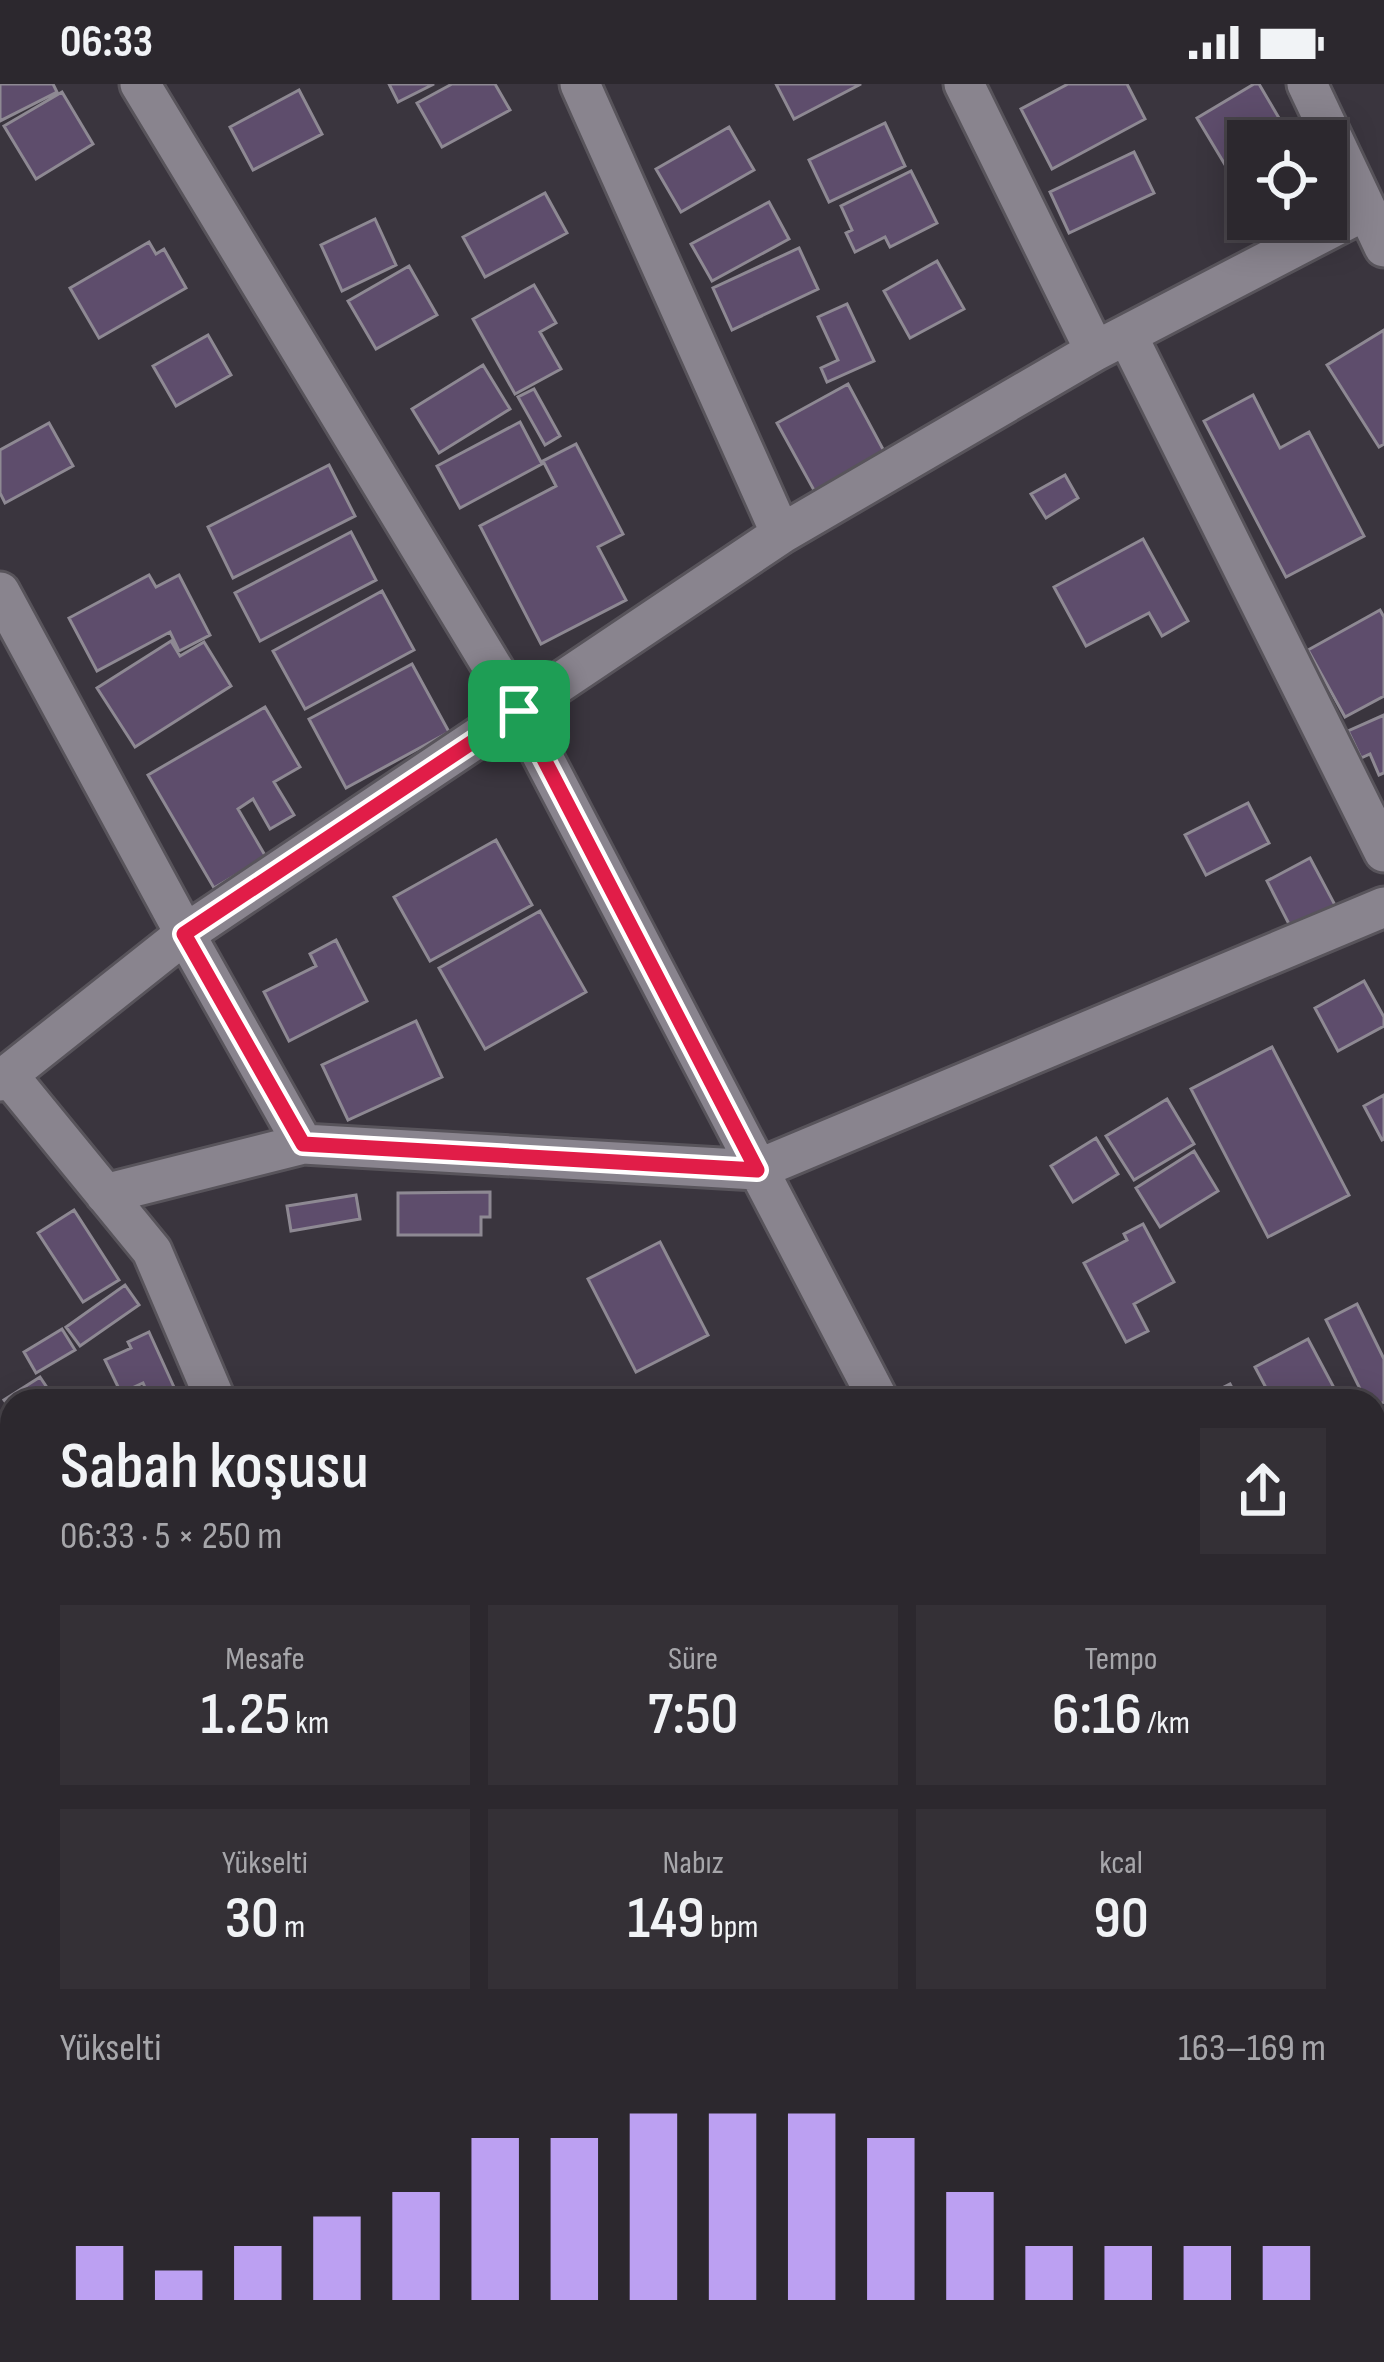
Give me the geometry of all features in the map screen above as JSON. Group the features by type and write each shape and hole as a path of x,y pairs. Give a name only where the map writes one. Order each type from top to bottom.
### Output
{"street":[{"path":"140,84 519,711 873,1389"},
{"path":"580,84 781,534"},
{"path":"964,84 1111,343 1384,852"},
{"path":"1307,84 1384,247"},
{"path":"211,1389 152,1251 4,1078 184,934 781,534 1111,343 1366,210"},
{"path":"0,592 12,642 303,1144"},
{"path":"105,1194 303,1144 757,1170 1384,907"}],"building":[{"path":"0,84 53,84 57,92 0,121"},
{"path":"389,84 434,84 398,102"},
{"path":"452,84 495,84 510,110 442,147 417,103"},
{"path":"776,84 861,84 794,119"},
{"path":"1068,84 1127,84 1145,119 1052,169 1021,109"},
{"path":"1259,84 1280,120 1227,120 1227,168 1197,118"},
{"path":"299,90 322,134 253,170 230,127"},
{"path":"62,92 93,144 36,179 4,126"},
{"path":"885,123 905,166 829,202 809,160"},
{"path":"729,127 754,170 681,212 656,169"},
{"path":"1134,152 1154,193 1069,233 1050,192"},
{"path":"911,171 937,223 890,247 885,237 855,252 841,206"},
{"path":"545,193 567,233 485,277 463,237"},
{"path":"769,202 789,239 712,281 691,244"},
{"path":"375,219 396,265 342,291 321,245"},
{"path":"149,242 156,254 164,249 186,288 99,338 70,288"},
{"path":"799,248 818,289 732,330 713,288"},
{"path":"937,261 964,309 910,338 884,291"},
{"path":"409,266 437,315 376,349 348,301"},
{"path":"534,285 556,323 540,332 561,369 515,394 473,319"},
{"path":"847,304 874,361 827,382 821,368 838,360 818,317"},
{"path":"1384,330 1384,444 1379,447 1327,365"},
{"path":"208,335 231,375 176,406 153,366"},
{"path":"483,365 510,409 439,453 412,409"},
{"path":"848,384 885,453 815,492 777,423"},
{"path":"534,389 560,436 545,445 518,397"},
{"path":"1253,395 1280,448 1309,432 1364,536 1286,577 1204,421"},
{"path":"520,422 542,464 460,508 437,466"},
{"path":"49,423 73,466 5,503 0,493 0,450"},
{"path":"576,444 623,534 598,547 626,600 541,644 480,526 556,486 543,461"},
{"path":"329,465 355,516 233,578 208,527"},
{"path":"1065,475 1078,498 1046,518 1031,494"},
{"path":"351,532 376,580 260,641 235,593"},
{"path":"1143,539 1188,621 1162,636 1149,613 1086,646 1054,587"},
{"path":"149,575 156,587 179,575 210,635 179,651 170,632 97,671 69,618"},
{"path":"382,591 414,650 305,709 273,651"},
{"path":"1380,610 1384,617 1384,696 1345,717 1308,650"},
{"path":"171,641 180,656 204,642 231,686 135,747 97,688"},
{"path":"412,664 449,732 346,788 309,719"},
{"path":"265,707 300,767 274,782 294,815 270,829 253,799 238,809 266,857 214,888 148,775"},
{"path":"1384,715 1384,773 1379,775 1370,754 1361,758 1348,731"},
{"path":"1248,803 1269,843 1206,875 1185,835"},
{"path":"496,840 532,905 430,961 394,897"},
{"path":"1310,858 1335,905 1291,928 1267,881"},
{"path":"540,911 586,992 485,1049 439,968"},
{"path":"336,940 367,1001 289,1041 264,992 316,966 310,954"},
{"path":"1364,981 1384,1017 1384,1026 1338,1051 1315,1008"},
{"path":"416,1021 442,1077 348,1120 322,1065"},
{"path":"1272,1047 1349,1195 1268,1237 1191,1089"},
{"path":"1384,1095 1384,1139 1382,1140 1364,1106"},
{"path":"1167,1099 1194,1144 1134,1180 1106,1136"},
{"path":"1096,1138 1118,1174 1073,1202 1051,1166"},
{"path":"1194,1151 1218,1191 1160,1227 1136,1188"},
{"path":"490,1192 490,1217 481,1217 481,1235 398,1235 398,1193"},
{"path":"356,1195 360,1219 291,1231 287,1206"},
{"path":"74,1210 119,1280 83,1302 38,1233"},
{"path":"1143,1224 1174,1282 1134,1304 1148,1331 1126,1342 1084,1263 1127,1240 1124,1234"},
{"path":"660,1242 708,1335 636,1372 588,1279"},
{"path":"125,1285 139,1305 80,1346 66,1327"},
{"path":"1357,1304 1384,1359 1384,1389 1360,1389 1326,1320"},
{"path":"62,1329 75,1350 36,1373 24,1352"},
{"path":"149,1332 175,1389 146,1389 143,1383 119,1389 105,1360 131,1348 128,1342"},
{"path":"1308,1339 1335,1389 1267,1389 1255,1367"},
{"path":"40,1377 48,1389 21,1389"}],"route":[{"path":"519,711 757,1170 303,1144 184,934 519,711"}]}
